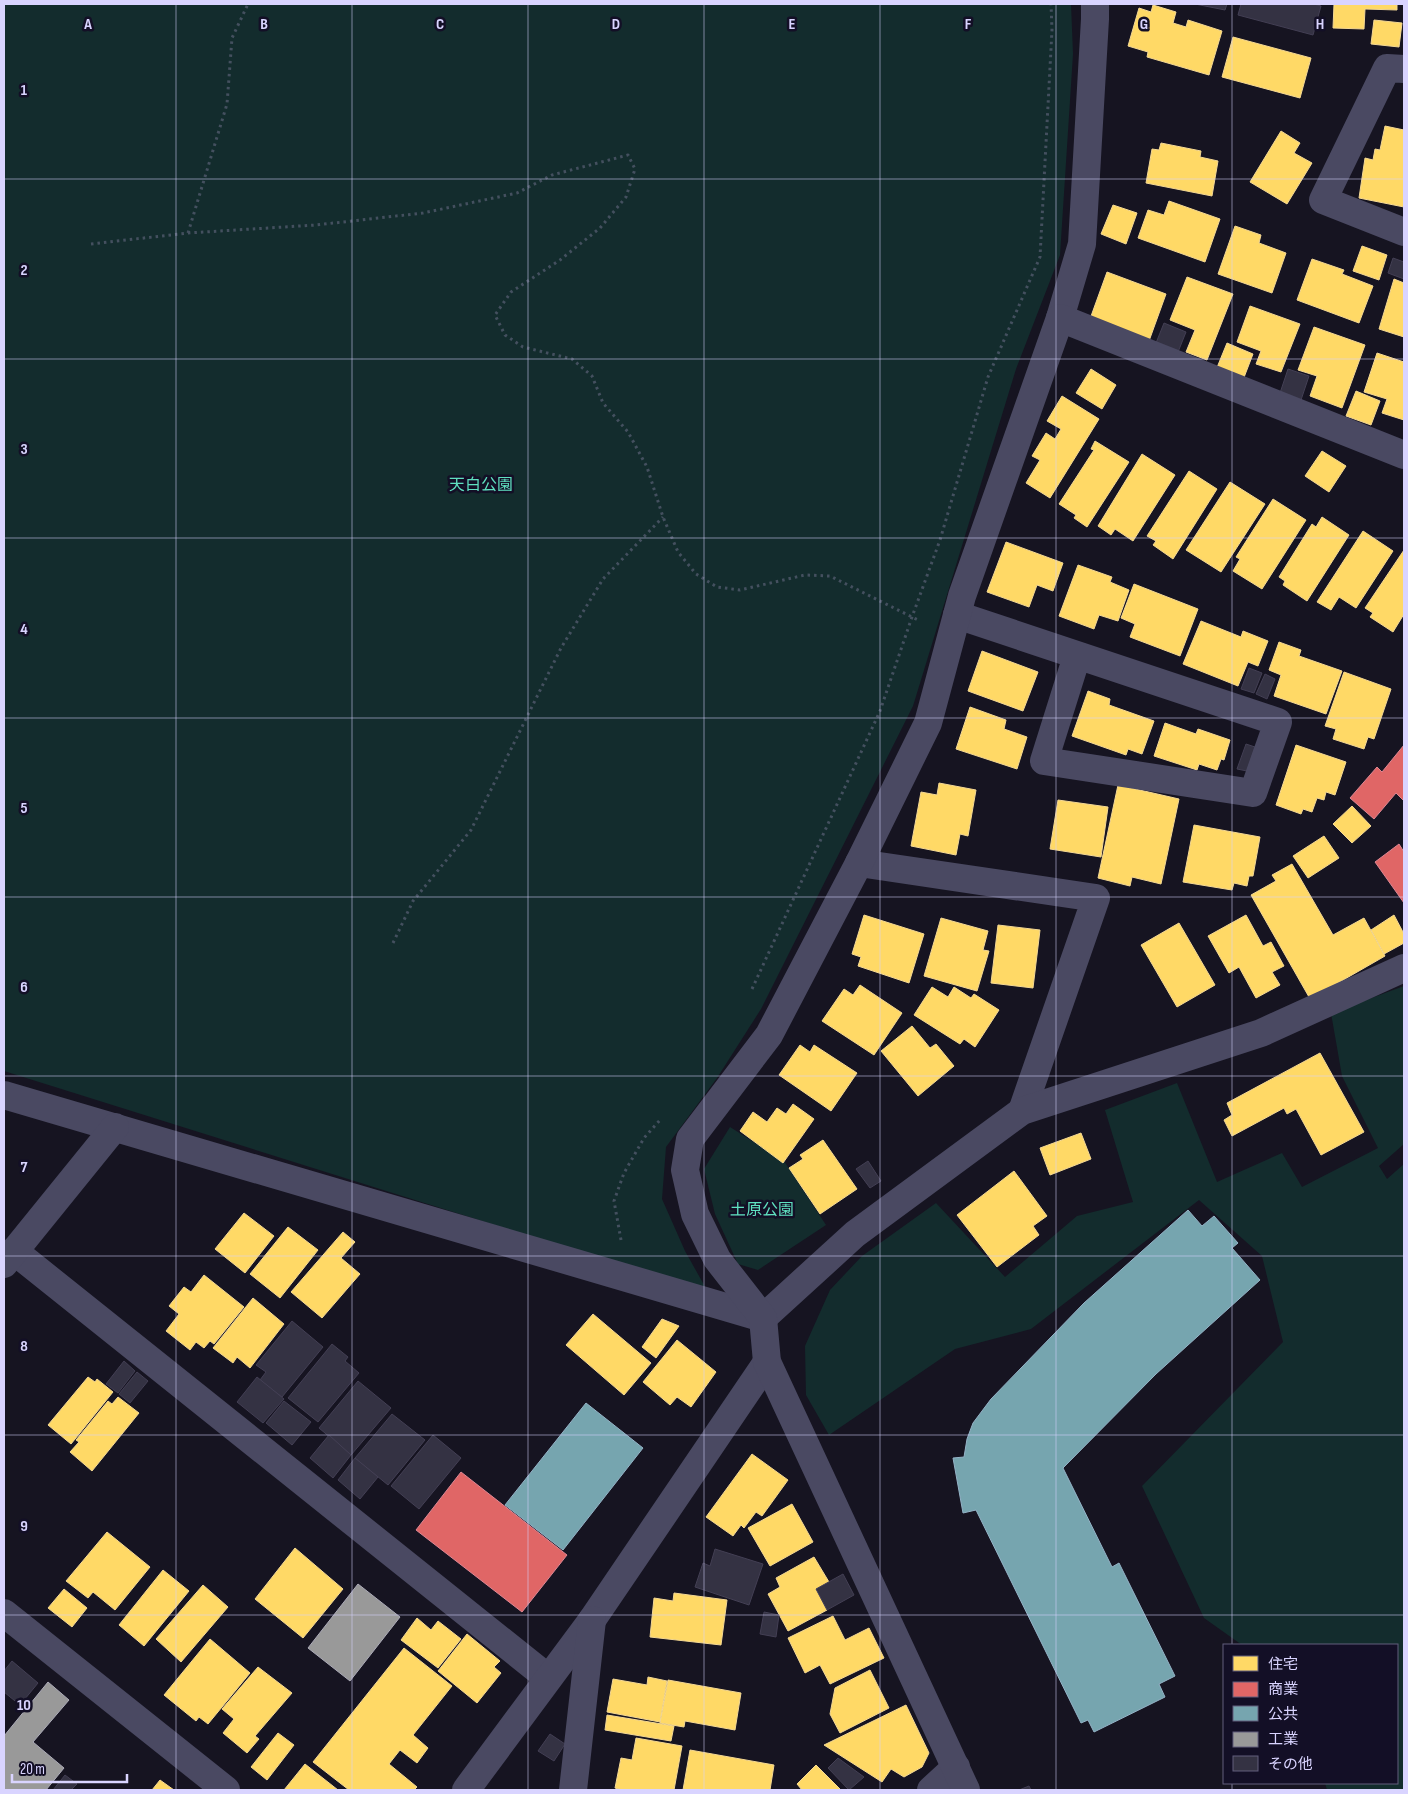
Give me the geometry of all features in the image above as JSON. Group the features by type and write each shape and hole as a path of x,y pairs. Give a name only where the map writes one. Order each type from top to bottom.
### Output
{"street":[{"path":"931,1790 961,1779 767,1362 763,1318 718,1259 695,1214 685,1170 690,1139 768,1035 859,863 928,723 962,596 1060,318 1082,244 1096,19 1095,4"},
{"path":"1404,69 1387,68 1324,200 1404,232"},
{"path":"1060,318 1404,455"},
{"path":"955,626 1077,656 1278,722 1253,794 1044,761 1077,656"},
{"path":"859,863 1096,898 1022,1111"},
{"path":"763,1318 855,1234 1022,1111 1261,1033 1404,968"},
{"path":"4,1095 763,1318"},
{"path":"115,1127 9,1257 548,1678"},
{"path":"466,1790 592,1620 767,1362"},
{"path":"4,1613 226,1790"},
{"path":"573,1790 592,1620"}],"path":[{"path":"188,233 227,104 232,38 248,4"},
{"path":"750,992 880,711 940,540 988,377 1040,257 1052,30 1051,4"},
{"path":"91,244 188,233 316,225 423,213 517,193 552,175 628,155 635,169 626,197 600,228 560,260 510,292 495,315 505,335 523,347 572,359 592,376 603,403 628,432 647,467 663,518 678,552 696,574 717,587 740,590 805,575 830,576 912,617 955,626"},
{"path":"393,943 413,902 471,830 561,648 603,579 663,518"},
{"path":"638,1282 620,1240 614,1201 628,1166 644,1138 664,1115"}],"green space":[{"name":"天白公園","path":"4,4 1071,4 1073,54 1060,255 1016,369 913,706 761,1009 717,1078 666,1147 662,1199 685,1251 708,1292 4,1071"},
{"path":"1404,986 1404,1144 1379,1166 1387,1179 1404,1164 1404,1790 1327,1790 1325,1784 1398,1784 1398,1644 1241,1644 1204,1618 1142,1486 1283,1342 1262,1256 1199,1200 1031,1329 955,1349 829,1435 806,1395 805,1346 830,1290 862,1256 936,1203 1005,1277 1077,1216 1133,1202 1105,1110 1177,1083 1217,1182 1282,1153 1302,1187 1378,1148 1342,1076 1331,1013"},
{"name":"土原公園","path":"730,1127 784,1161 826,1225 758,1270 738,1264 715,1214 704,1169"}],"building: 住宅":[{"path":"1334,4 1397,4 1397,10 1365,9 1364,29 1333,28"},
{"path":"1153,5 1176,12 1173,23 1186,27 1188,20 1222,31 1209,75 1147,57 1148,52 1128,46 1139,8 1151,12"},
{"path":"1374,20 1402,23 1399,47 1371,44"},
{"path":"1233,37 1311,58 1300,98 1222,77"},
{"path":"1385,126 1404,130 1404,207 1359,198 1365,158 1373,160 1375,149 1380,150"},
{"path":"1281,131 1300,143 1294,153 1312,163 1287,204 1250,182"},
{"path":"1161,143 1201,151 1200,157 1218,161 1212,196 1146,183 1152,149 1159,150"},
{"path":"1169,201 1220,219 1205,262 1138,238 1148,210 1164,215"},
{"path":"1113,205 1137,213 1126,244 1101,234"},
{"path":"1235,226 1261,235 1259,243 1286,253 1272,293 1218,274"},
{"path":"1362,246 1387,255 1379,280 1353,271"},
{"path":"1312,259 1344,270 1342,274 1373,286 1359,323 1297,300"},
{"path":"1107,272 1166,294 1149,341 1090,319"},
{"path":"1187,277 1233,294 1207,360 1186,352 1195,330 1170,320"},
{"path":"1394,279 1404,283 1404,337 1379,329"},
{"path":"1250,306 1300,324 1281,372 1256,364 1261,351 1237,342"},
{"path":"1314,327 1365,345 1342,408 1310,396 1317,376 1298,370"},
{"path":"1227,343 1253,354 1243,380 1216,370"},
{"path":"1377,353 1404,362 1404,420 1382,413 1387,399 1364,392"},
{"path":"1091,369 1116,385 1102,409 1076,393"},
{"path":"1356,391 1380,401 1371,425 1346,416"},
{"path":"1062,396 1099,419 1050,498 1026,483 1040,460 1032,456 1046,433 1055,439 1061,429 1047,421"},
{"path":"1095,441 1129,462 1087,527 1074,518 1076,515 1059,504 1094,450 1091,449"},
{"path":"1322,451 1346,466 1329,492 1305,476"},
{"path":"1142,454 1175,475 1133,541 1115,529 1111,535 1098,526"},
{"path":"1189,471 1217,489 1173,559 1153,545 1156,541 1147,536"},
{"path":"1230,482 1265,504 1221,572 1186,550"},
{"path":"1273,499 1306,520 1262,589 1233,571 1240,559 1236,557"},
{"path":"1322,517 1349,535 1307,601 1283,585 1285,581 1279,577 1312,524 1316,527"},
{"path":"1363,531 1393,551 1356,608 1339,597 1331,610 1317,602"},
{"path":"1006,542 1063,563 1053,591 1037,585 1029,607 987,592"},
{"path":"1404,550 1404,614 1393,632 1370,617 1373,613 1365,608"},
{"path":"1078,565 1112,577 1110,582 1129,590 1118,621 1099,615 1094,629 1059,616"},
{"path":"1134,584 1198,609 1180,656 1130,637 1135,624 1121,618"},
{"path":"1201,621 1241,637 1243,631 1268,641 1258,666 1248,662 1238,686 1183,664"},
{"path":"1279,642 1301,650 1299,656 1342,671 1326,714 1274,696 1281,675 1269,670"},
{"path":"982,651 1038,672 1023,711 968,691"},
{"path":"1344,672 1391,689 1374,739 1368,737 1364,749 1333,739 1336,729 1325,726"},
{"path":"1088,691 1110,699 1109,705 1154,721 1142,754 1128,749 1126,755 1072,736"},
{"path":"970,707 1006,720 1004,729 1027,737 1017,769 956,749"},
{"path":"1165,723 1196,734 1198,729 1230,740 1224,760 1221,759 1217,770 1199,764 1197,770 1154,756"},
{"path":"1296,745 1346,762 1335,795 1326,792 1324,800 1317,798 1312,812 1303,809 1301,814 1276,805"},
{"path":"939,783 976,790 968,836 960,834 956,855 911,846 921,792 937,795"},
{"path":"1118,785 1179,799 1161,884 1132,877 1130,886 1098,878"},
{"path":"1058,800 1108,807 1101,857 1050,849"},
{"path":"1352,806 1371,826 1352,843 1333,824"},
{"path":"1194,825 1260,837 1253,876 1249,876 1247,886 1234,883 1232,890 1183,882"},
{"path":"1324,836 1339,858 1308,878 1293,856"},
{"path":"1292,864 1333,935 1364,918 1385,956 1309,997 1251,895 1276,881 1272,875"},
{"path":"864,915 924,934 909,983 858,966 861,957 852,954"},
{"path":"1246,915 1263,946 1271,942 1284,966 1272,972 1280,985 1256,998 1239,967 1229,973 1208,936"},
{"path":"1394,915 1404,934 1404,943 1384,954 1371,930"},
{"path":"941,918 988,931 983,950 989,951 977,991 924,976"},
{"path":"1179,923 1215,985 1177,1007 1141,945"},
{"path":"998,925 1040,930 1033,988 991,983"},
{"path":"860,985 902,1013 874,1055 822,1021 844,989 853,995"},
{"path":"932,987 948,997 954,987 971,998 974,994 999,1010 975,1047 964,1039 960,1044 914,1015"},
{"path":"912,1026 930,1048 936,1044 954,1066 918,1096 881,1051"},
{"path":"800,1045 810,1052 814,1045 857,1073 831,1111 779,1075"},
{"path":"1320,1053 1364,1132 1321,1155 1296,1109 1287,1114 1284,1108 1232,1136 1224,1120 1232,1115 1227,1103"},
{"path":"793,1104 814,1119 783,1163 740,1131 753,1112 767,1122 777,1108 786,1114"},
{"path":"1081,1133 1091,1159 1050,1175 1040,1148"},
{"path":"823,1140 857,1189 820,1214 789,1168 803,1159 800,1155"},
{"path":"1014,1171 1047,1216 1033,1226 1039,1235 997,1267 957,1215"},
{"path":"244,1213 274,1236 245,1273 215,1249"},
{"path":"288,1227 318,1250 280,1298 250,1274"},
{"path":"343,1232 355,1242 341,1258 360,1274 322,1318 291,1292"},
{"path":"204,1275 244,1307 214,1344 210,1341 204,1348 196,1342 190,1350 166,1331 179,1314 169,1306 184,1287 191,1292"},
{"path":"253,1298 284,1324 250,1368 237,1357 233,1363 213,1348"},
{"path":"593,1314 651,1363 624,1395 566,1345"},
{"path":"662,1319 679,1326 656,1358 642,1347"},
{"path":"677,1340 716,1372 691,1407 677,1397 670,1405 643,1382"},
{"path":"88,1377 95,1382 97,1379 113,1392 71,1444 48,1425"},
{"path":"118,1397 139,1413 92,1471 70,1452 79,1442 76,1440 108,1401 112,1404"},
{"path":"752,1454 788,1480 762,1516 756,1512 744,1528 741,1525 733,1536 706,1517"},
{"path":"792,1504 813,1542 770,1566 748,1528"},
{"path":"107,1532 150,1567 115,1610 93,1592 88,1598 66,1581"},
{"path":"295,1548 343,1589 303,1638 255,1599"},
{"path":"814,1557 829,1582 816,1589 827,1610 788,1631 768,1594 780,1587 776,1578"},
{"path":"163,1570 189,1591 144,1646 119,1625"},
{"path":"203,1585 228,1607 181,1662 156,1639"},
{"path":"64,1589 87,1608 72,1627 48,1608"},
{"path":"674,1593 727,1600 721,1645 650,1637 654,1598 673,1601"},
{"path":"833,1616 845,1640 869,1628 884,1658 830,1684 820,1665 805,1673 788,1638"},
{"path":"417,1618 431,1630 438,1621 461,1639 438,1668 401,1640"},
{"path":"467,1634 500,1661 494,1667 501,1673 477,1703 438,1671"},
{"path":"210,1639 250,1673 208,1724 199,1717 196,1721 164,1695"},
{"path":"404,1648 452,1686 413,1735 428,1748 417,1763 400,1750 389,1764 417,1787 414,1790 349,1790 313,1762"},
{"path":"258,1667 292,1693 255,1736 259,1739 247,1753 223,1733 234,1719 222,1709"},
{"path":"870,1670 889,1708 840,1733 830,1714 835,1688"},
{"path":"648,1677 667,1681 660,1722 607,1712 613,1679 647,1685"},
{"path":"668,1680 741,1693 735,1730 685,1721 684,1727 660,1723"},
{"path":"906,1705 929,1753 922,1767 904,1777 891,1769 882,1782 824,1745"},
{"path":"607,1715 674,1726 671,1741 605,1730"},
{"path":"278,1733 294,1745 267,1780 251,1767"},
{"path":"636,1738 682,1746 674,1790 622,1790 615,1788 621,1758 632,1760"},
{"path":"690,1750 774,1765 770,1790 683,1790"},
{"path":"305,1764 338,1790 284,1790"},
{"path":"816,1765 841,1790 802,1790 797,1784"},
{"path":"160,1780 174,1790 152,1790"}],"building: 商業":[{"path":"1404,745 1404,801 1396,793 1374,819 1350,798 1377,767 1382,772"},
{"path":"1399,844 1404,852 1404,903 1375,862"},
{"path":"461,1472 567,1555 522,1612 416,1530"}],"building: 公共":[{"path":"1188,1210 1202,1226 1214,1216 1238,1243 1232,1248 1260,1280 1156,1374 1063,1468 1112,1567 1119,1563 1175,1676 1159,1684 1165,1697 1094,1732 1088,1720 1081,1723 976,1510 963,1513 953,1458 964,1457 967,1439 973,1423 991,1399 1084,1303"},
{"path":"586,1403 643,1448 563,1550 505,1505"}],"building: 工業":[{"path":"358,1584 400,1617 350,1681 308,1648"},
{"path":"48,1682 69,1700 33,1742 64,1768 46,1790 4,1790 4,1736"}],"building: その他":[{"path":"1195,4 1227,4 1225,10"},
{"path":"1241,4 1314,4 1321,6 1313,35 1238,15"},
{"path":"1393,258 1404,262 1404,279 1388,273"},
{"path":"1164,323 1186,332 1178,352 1156,343"},
{"path":"1288,369 1309,376 1301,400 1280,393"},
{"path":"1249,668 1262,673 1254,693 1241,689"},
{"path":"1265,674 1275,679 1267,699 1256,694"},
{"path":"1246,744 1255,747 1247,771 1237,769"},
{"path":"868,1161 881,1181 870,1188 856,1169"},
{"path":"292,1321 323,1347 282,1397 260,1380 266,1372 256,1365"},
{"path":"332,1344 348,1357 345,1361 359,1373 318,1422 288,1398"},
{"path":"124,1361 135,1371 118,1393 106,1384"},
{"path":"137,1372 148,1381 130,1403 119,1394"},
{"path":"257,1377 284,1399 263,1423 237,1402"},
{"path":"358,1381 391,1408 351,1455 319,1428"},
{"path":"284,1401 311,1422 292,1445 266,1423"},
{"path":"392,1414 425,1440 388,1485 355,1458"},
{"path":"329,1435 351,1455 333,1478 310,1458"},
{"path":"433,1435 461,1458 419,1509 391,1486"},
{"path":"355,1458 378,1477 360,1499 338,1480"},
{"path":"715,1549 763,1564 749,1605 695,1587 703,1563 710,1566"},
{"path":"843,1574 854,1595 827,1610 816,1589"},
{"path":"764,1612 779,1615 776,1637 760,1634"},
{"path":"12,1661 38,1683 20,1705 4,1692 4,1671"},
{"path":"550,1734 565,1744 554,1761 538,1751"},
{"path":"838,1758 864,1777 849,1790 828,1768"},
{"path":"65,1775 77,1784 71,1790 53,1790"},
{"path":"1029,1786 1031,1790 1019,1790"}]}
